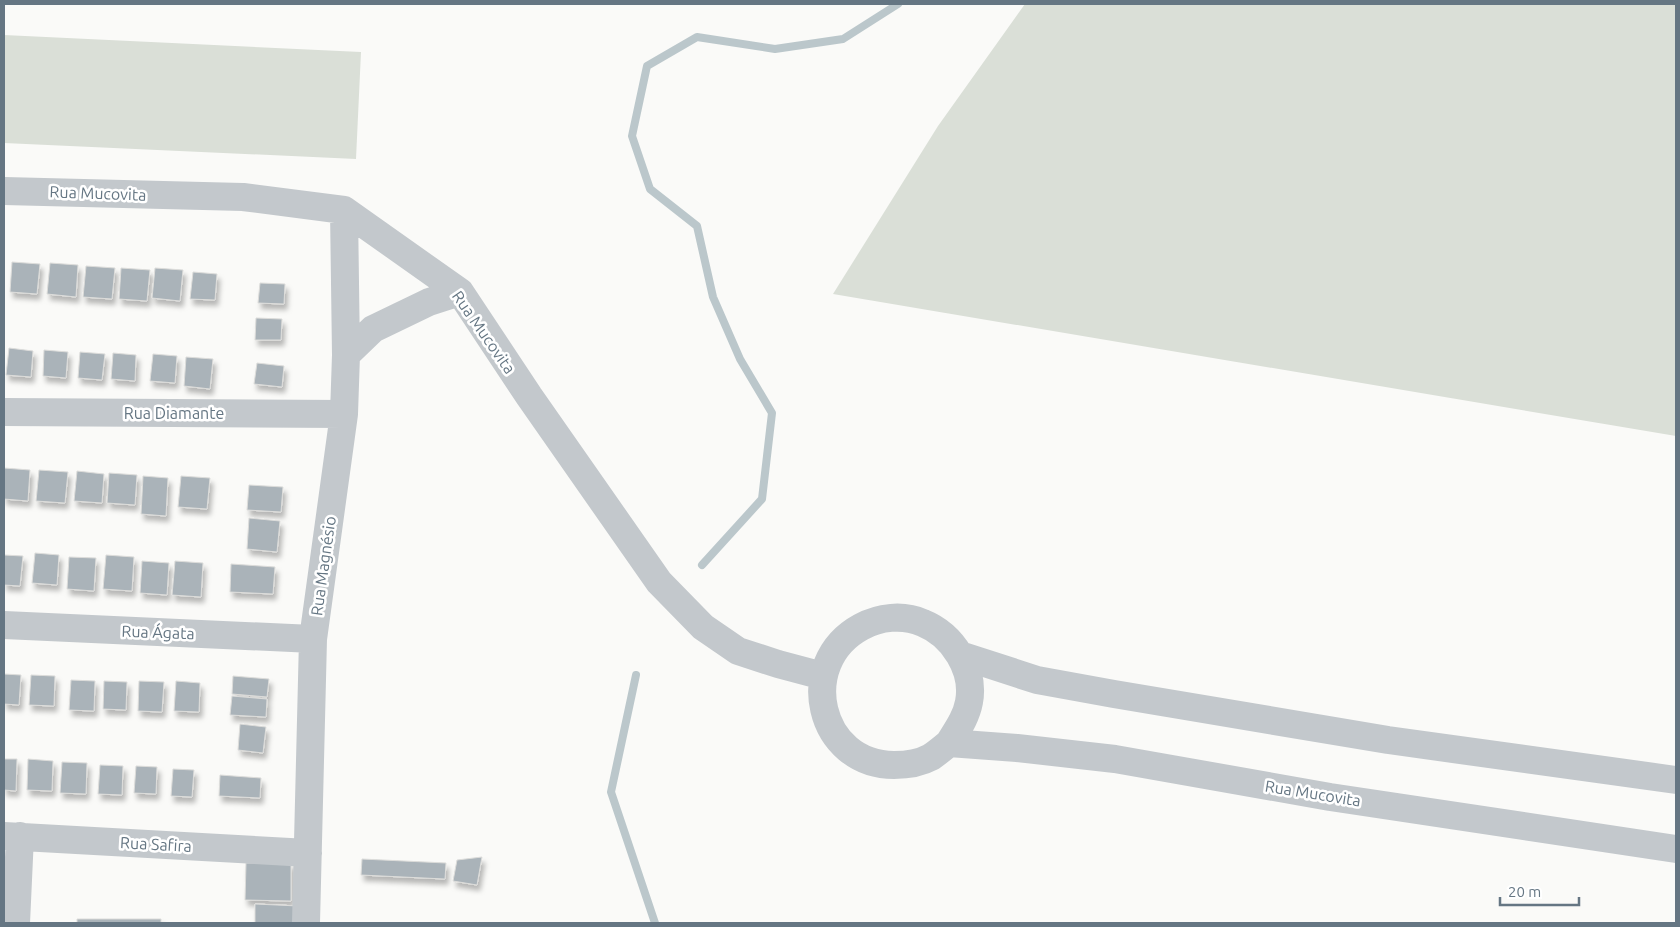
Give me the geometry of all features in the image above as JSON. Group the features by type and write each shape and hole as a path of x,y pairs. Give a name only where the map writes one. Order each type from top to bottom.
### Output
{"street":[{"name":"Rua Mucovita","path":"4,191 244,197 344,210 460,292 528,396 659,582 703,627 738,651 823,676"},
{"name":"Rua Magnésio","path":"306,923 313,639 344,414 346,355 344,210"},
{"path":"346,355 373,329 429,302 460,292"},
{"name":"Rua Diamante","path":"4,412 344,414"},
{"path":"898,617 922,622 944,635 960,655 969,679 969,702 962,723 949,743 929,758 907,765 883,765 860,757 841,743 828,723 822,700 823,676 832,652 850,633 872,621 898,617"},
{"name":"Rua Ágata","path":"4,625 313,639"},
{"path":"960,655 1037,680 1133,697 1388,740 1676,780"},
{"name":"Rua Mucovita","path":"949,743 1017,748 1115,759 1330,796 1676,849"},
{"path":"12,836 16,923"},
{"name":"Rua Safira","path":"12,836 308,854"}],"shaded area":[{"path":"1025,4 1676,4 1676,436 833,294 938,126"},
{"path":"4,35 361,52 356,159 4,143"}],"building":[{"path":"12,262 40,264 37,294 10,292"},
{"path":"50,263 78,265 76,297 47,294"},
{"path":"86,266 115,268 112,299 83,297"},
{"path":"121,268 150,270 147,301 119,299"},
{"path":"155,268 183,270 180,301 152,298"},
{"path":"193,272 217,274 215,300 190,299"},
{"path":"260,283 285,284 284,304 258,303"},
{"path":"256,318 282,319 281,340 255,340"},
{"path":"9,348 33,351 31,377 6,375"},
{"path":"44,350 68,352 66,378 43,376"},
{"path":"80,352 105,354 102,380 78,378"},
{"path":"113,353 136,355 135,381 111,379"},
{"path":"153,354 177,356 175,383 150,381"},
{"path":"186,357 213,359 210,389 184,386"},
{"path":"257,363 284,366 282,387 254,384"},
{"path":"4,468 30,470 28,501 4,499"},
{"path":"39,470 68,472 65,503 36,501"},
{"path":"77,471 104,474 102,503 74,501"},
{"path":"109,473 137,475 135,505 107,503"},
{"path":"143,476 168,478 166,516 141,514"},
{"path":"181,476 210,478 207,509 178,507"},
{"path":"249,485 283,487 281,512 247,510"},
{"path":"249,518 280,521 277,552 247,549"},
{"path":"35,553 59,555 57,585 32,583"},
{"path":"4,555 23,556 20,586 4,585"},
{"path":"106,555 134,557 132,591 103,589"},
{"path":"69,557 96,558 94,591 67,589"},
{"path":"142,561 169,563 167,595 140,593"},
{"path":"175,561 203,563 201,597 172,595"},
{"path":"231,564 275,567 273,594 230,592"},
{"path":"4,674 21,675 19,705 4,704"},
{"path":"31,675 55,676 54,706 29,705"},
{"path":"233,676 269,679 267,697 232,694"},
{"path":"71,680 95,681 94,711 69,710"},
{"path":"104,681 127,682 126,710 103,709"},
{"path":"139,681 164,682 162,712 138,711"},
{"path":"176,681 200,683 199,712 174,711"},
{"path":"232,696 267,699 266,717 230,715"},
{"path":"240,724 266,727 263,753 238,750"},
{"path":"4,759 17,759 16,791 4,790"},
{"path":"28,759 53,761 52,791 27,790"},
{"path":"62,762 87,763 86,794 60,793"},
{"path":"100,765 123,766 122,795 98,794"},
{"path":"136,766 157,767 156,794 134,793"},
{"path":"173,769 194,770 192,797 171,796"},
{"path":"220,775 261,778 260,798 219,796"},
{"path":"482,857 477,885 453,881 457,860"},
{"path":"362,859 446,863 445,879 361,875"},
{"path":"246,863 291,863 291,901 245,900"},
{"path":"255,904 298,906 297,923 255,923"},
{"path":"77,919 161,919 161,923 77,923"}],"waterway":[{"path":"702,565 762,499 772,413 740,359 713,297 697,226 650,189 632,136 647,66 697,37 775,49 843,39 898,4"},
{"path":"636,675 611,792 655,923"}]}
